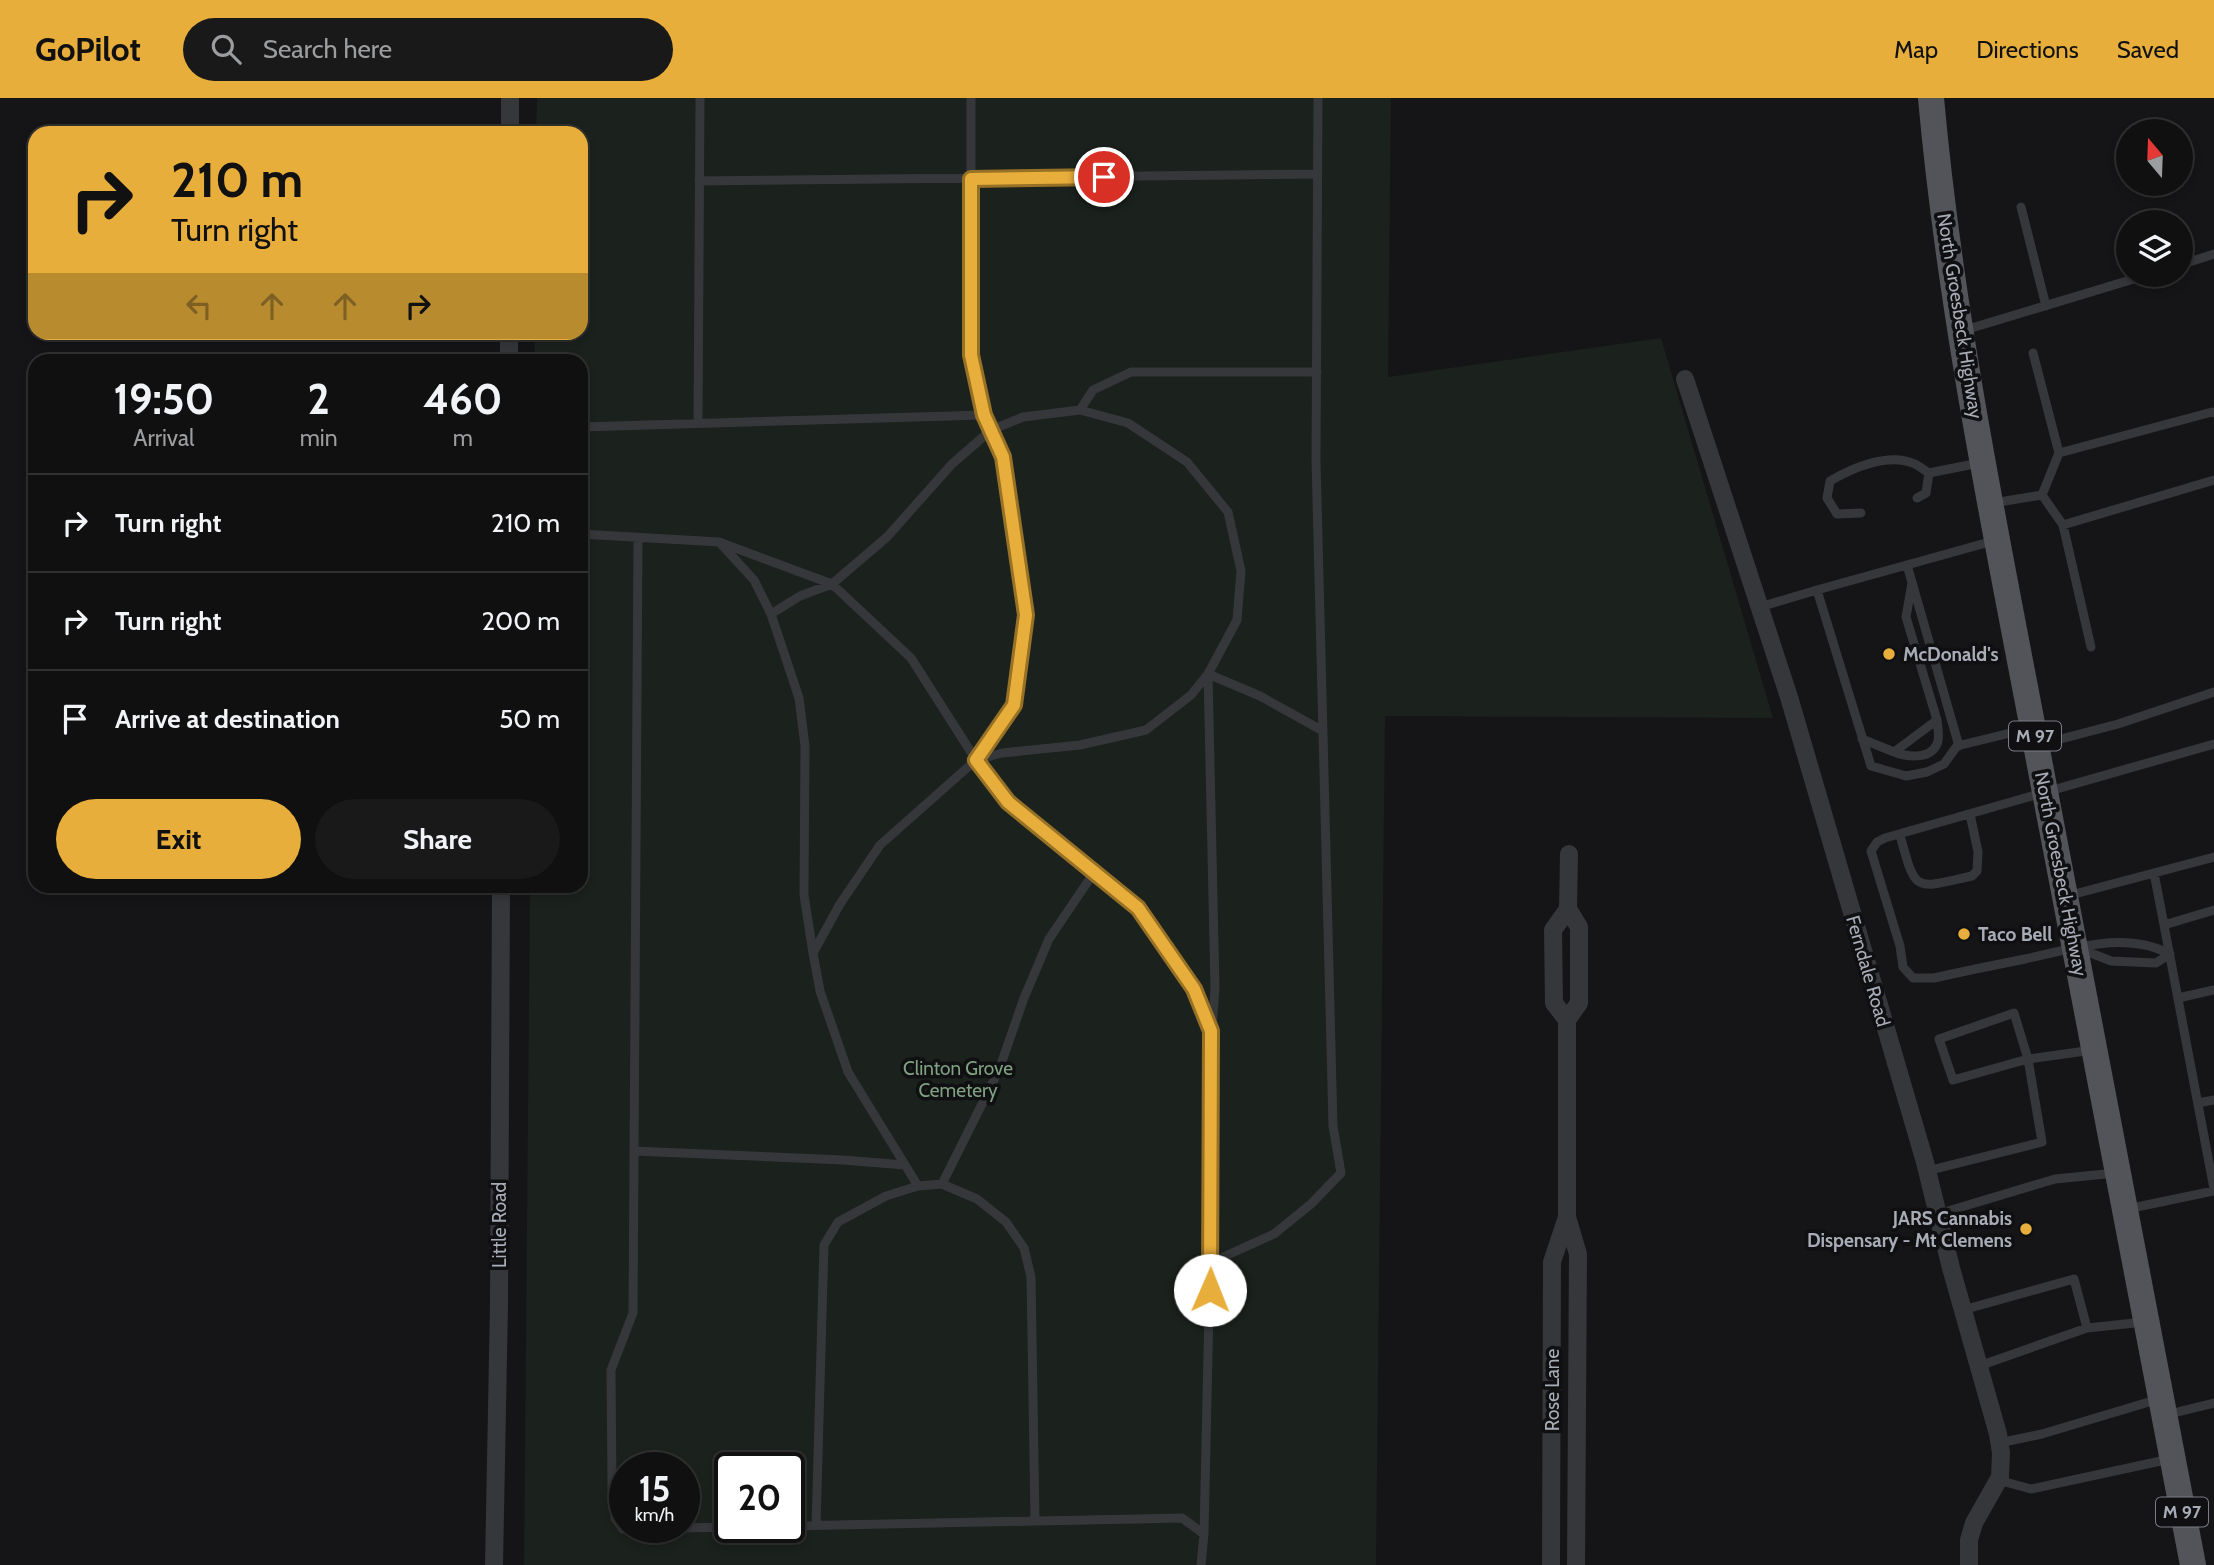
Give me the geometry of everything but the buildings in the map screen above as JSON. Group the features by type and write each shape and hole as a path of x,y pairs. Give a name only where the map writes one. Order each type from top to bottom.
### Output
{"main road":[{"name":"North Groesbeck Highway","path":"1931,98 1961,331 1991,503 2193,1565"}],"street":[{"path":"510,98 510,126"},
{"name":"Ferndale Road","path":"1685,379 1789,697 1927,1171 1999,1443 2001,1453 1998,1480 1974,1524 1969,1540 1969,1565"},
{"name":"Rose Lane","path":"1569,854 1568,909 1579,927 1579,1003 1567,1020 1567,1217 1577,1255 1576,1565"},
{"name":"Little Road","path":"494,1565 499,1304 500,893"},
{"name":"Rose Lane","path":"1567,1020 1554,1003 1553,930 1568,909"},
{"name":"Rose Lane","path":"1551,1565 1552,1262 1567,1217"}],"lane":[{"path":"698,423 700,98"},
{"path":"813,953 840,904 880,845 976,760 1014,705 1026,615 1003,457 984,415 971,355 971,98"},
{"path":"1210,1263 1274,1234 1311,1205 1341,1173 1333,1126 1316,460 1318,98"},
{"path":"699,181 1318,174"},
{"path":"2021,207 2046,306"},
{"path":"2193,261 2214,254"},
{"path":"1961,331 2116,285"},
{"path":"2033,354 2059,453 2042,495"},
{"path":"1080,410 1093,390 1131,372 1317,372"},
{"path":"771,614 800,596 832,584 887,537 952,464 991,430 1023,417 1080,410 1128,423 1187,462 1228,512 1241,571 1237,620 1208,674 1191,695 1146,730 1080,745 1002,753 976,760"},
{"path":"2059,453 2214,413"},
{"path":"588,427 984,415"},
{"path":"1861,513 1837,514 1827,498 1830,481 1850,470 1893,460 1913,463 1929,473 1984,462"},
{"path":"1916,498 1926,493 1929,473"},
{"path":"2063,525 2214,480"},
{"path":"1991,503 2042,495"},
{"path":"2042,495 2063,525 2091,647"},
{"path":"588,534 719,542 832,584 911,657 976,760 1008,802 1138,908 1194,989 1211,1031"},
{"path":"612,1452 611,1370 633,1313 638,538"},
{"path":"1760,607 1998,540"},
{"path":"719,542 754,580 771,614 799,698 805,746 804,895 820,991 848,1072 918,1186"},
{"path":"1907,565 1959,746"},
{"path":"1862,739 1909,758 1932,752 1939,742 1937,720 1906,617 1912,583"},
{"path":"1817,590 1871,766 1906,776 1927,772 1944,764 1959,746 2118,724 2214,692"},
{"path":"1208,674 1260,696 1323,731"},
{"path":"1201,1565 1210,1263 1211,1031 1215,988 1208,674"},
{"path":"1894,752 1937,720"},
{"path":"2170,954 2154,946 2109,942 1934,978 1913,978 1903,967 1900,946 1871,851 1877,842 2214,744"},
{"path":"1900,835 1914,880 1930,886 1972,876 1977,871 1978,852 1970,814"},
{"path":"2065,896 2214,857"},
{"path":"942,1184 999,1070 1024,998 1049,939 1095,871"},
{"path":"2125,1210 2214,1190 2154,873"},
{"path":"2164,925 2214,910"},
{"path":"2075,947 2111,961 2156,963 2170,954"},
{"path":"2178,998 2214,990"},
{"path":"1927,1171 2042,1142 2028,1059 2014,1013 1939,1039 1953,1080 2028,1059 2094,1049"},
{"path":"2198,1104 2214,1100"},
{"path":"634,1151 905,1165"},
{"path":"1938,1214 2056,1179 2118,1173"},
{"path":"816,1525 824,1245 838,1222 886,1196 918,1186 942,1184 977,1199 1006,1222 1024,1248 1031,1277 1035,1521"},
{"path":"1963,1310 2074,1279 2087,1328"},
{"path":"1979,1366 2087,1328 2146,1322"},
{"path":"1999,1443 2162,1407 2214,1403"},
{"path":"1998,1480 2031,1489 2172,1459"},
{"path":"805,1525 1182,1518 1204,1534"}],"green space":[{"name":"Clinton Grove Cemetery","path":"537,98 1391,98 1388,377 1661,338 1773,718 1385,716 1376,1565 524,1565 530,893 588,893 588,354 534,354 535,340 588,340 588,126 536,126"}],"place":[{"name":"McDonald's","path":"1889,654"},
{"name":"Taco Bell","path":"1964,934"},
{"name":"JARS Cannabis Dispensary - Mt Clemens","path":"2026,1229"}],"route":[{"path":"1104,177 971,179 971,355 984,415 1003,457 1026,615 1014,705 976,760 1008,802 1138,908 1194,989 1211,1031 1210,1290"}]}
